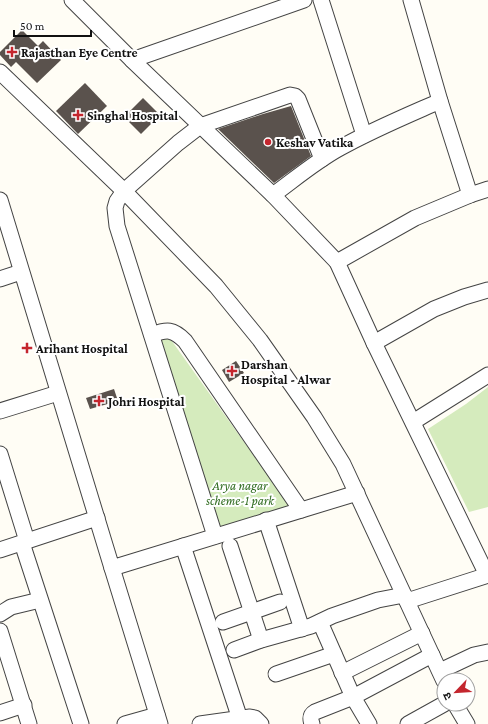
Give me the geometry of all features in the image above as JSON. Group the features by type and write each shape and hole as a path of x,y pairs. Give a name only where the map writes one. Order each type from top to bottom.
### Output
{"street":[{"path":"72,0 200,126 273,195 337,262 374,343 488,575 406,598 378,600 332,616 302,629 260,640 234,650"},
{"path":"132,60 304,0"},
{"path":"321,0 364,135"},
{"path":"411,0 440,101 470,195"},
{"path":"0,72 124,191 216,286 260,340 324,432 343,464 440,672"},
{"path":"215,536 115,214 115,208 117,201 124,191 178,143 200,126 290,95 295,96 298,99 322,159"},
{"path":"273,195 322,159 364,135 440,101"},
{"path":"337,262 415,218 488,189"},
{"path":"0,200 159,719 125,724"},
{"path":"0,279 21,272"},
{"path":"374,343 434,309 464,297 488,290"},
{"path":"152,335 161,331 169,330 177,334 184,341 301,510"},
{"path":"413,422 488,375"},
{"path":"0,411 58,393"},
{"path":"0,454 40,600 80,724"},
{"path":"112,568 357,493"},
{"path":"0,550 97,518"},
{"path":"266,520 302,629"},
{"path":"183,546 240,719"},
{"path":"230,546 260,640"},
{"path":"0,614 11,607 40,600"},
{"path":"223,622 280,602"},
{"path":"320,622 365,723"},
{"path":"0,631 30,724"},
{"path":"342,674 422,633"},
{"path":"448,672 474,655 488,652"},
{"path":"276,674 334,654"},
{"path":"312,724 310,719 311,714 353,697 432,656"},
{"path":"0,713 24,705"},
{"path":"408,724 436,708"},
{"path":"460,712 467,724"},
{"path":"200,724 250,717 255,718 261,724"}],"green space":[{"name":"Arya nagar scheme-1 park","path":"169,337 292,509 218,528 159,341"},
{"path":"488,387 488,507 469,512 428,429 466,404"}],"building":[{"path":"22,30 38,46 43,41 61,60 37,83 16,62 11,67 0,55 0,52"},
{"path":"85,83 107,106 78,134 56,111"},
{"path":"143,98 160,115 141,134 124,117"},
{"name":"Keshav Vatika","path":"291,106 311,156 274,183 218,129"},
{"path":"236,361 244,373 229,382 222,370"},
{"path":"114,389 118,401 90,409 86,398"}],"place":[{"name":"Rajasthan Eye Centre","path":"12,52"},
{"name":"Singhal Hospital","path":"78,115"},
{"name":"Keshav Vatika","path":"268,142"},
{"name":"Arihant Hospital","path":"27,348"},
{"name":"Darshan Hospital - Alwar","path":"232,371"},
{"name":"Johri Hospital","path":"99,401"}]}
